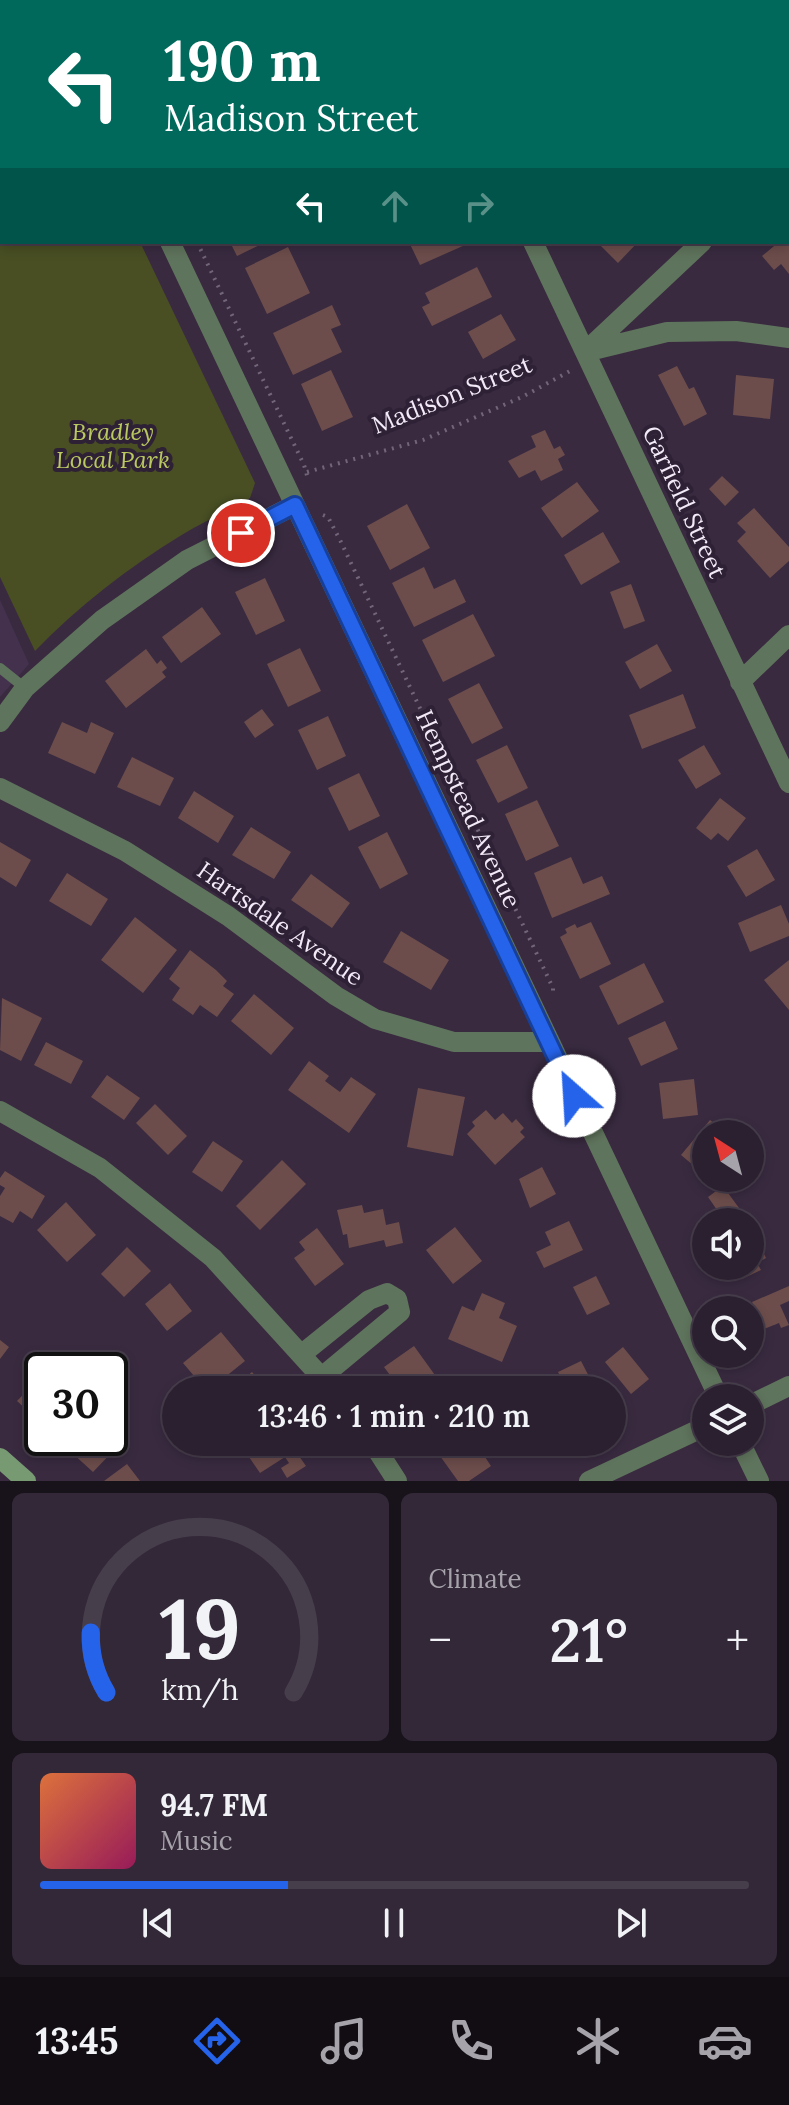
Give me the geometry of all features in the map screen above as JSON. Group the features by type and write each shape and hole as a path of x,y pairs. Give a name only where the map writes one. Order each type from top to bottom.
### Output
{"street":[{"name":"Hempstead Avenue","path":"171,244 712,1384"},
{"name":"Garfield Street","path":"534,244 789,783"},
{"path":"588,360 700,244"},
{"path":"588,360 667,332 736,331 789,338"},
{"path":"0,722 25,688 102,620 187,560 295,505"},
{"path":"740,682 789,635"},
{"name":"Hartsdale Avenue","path":"0,788 125,851 228,916 336,996 375,1019 454,1042 548,1042"},
{"path":"0,1111 100,1168 202,1249 322,1376"},
{"path":"302,1354 369,1300 387,1293 397,1299 400,1312 335,1376"},
{"path":"764,1398 789,1386"},
{"path":"589,1481 692,1433"},
{"path":"381,1456 397,1481"},
{"path":"747,1456 759,1481"},
{"path":"0,1458 26,1481"}],"lane":[{"path":"0,668 25,688"}],"path":[{"name":"Madison Street","path":"283,480 294,474 382,454 423,440 522,397 588,360"}],"shaded area":[{"path":"0,600 29,664 0,697"}],"green space":[{"name":"Bradley Local Park","path":"0,244 141,244 255,483 250,498 188,531 141,561 86,604 35,651 0,577"}],"building":[{"path":"231,244 262,244 237,256"},
{"path":"410,244 465,244 465,245 420,265"},
{"path":"599,244 636,244 618,263"},
{"path":"777,244 789,244 789,274 781,264 774,270 762,256"},
{"path":"288,247 310,293 267,314 245,268"},
{"path":"477,267 492,297 432,326 422,307 430,303 425,293"},
{"path":"332,305 341,325 331,329 342,352 293,375 273,333"},
{"path":"501,314 516,340 483,359 468,332"},
{"path":"677,366 689,389 694,387 707,414 684,426 658,375"},
{"path":"331,370 353,417 322,431 301,384"},
{"path":"736,375 774,379 770,419 733,415"},
{"path":"545,430 554,449 560,446 565,455 558,459 563,470 541,481 535,470 519,478 508,461 536,447 531,436"},
{"path":"722,476 739,492 725,506 709,489"},
{"path":"577,482 599,511 562,538 541,508"},
{"path":"407,504 430,548 390,570 367,526"},
{"path":"754,508 789,547 789,561 770,578 737,541 746,532 737,523"},
{"path":"603,532 620,562 581,585 564,555"},
{"path":"424,567 434,589 455,579 466,602 414,627 392,583"},
{"path":"265,578 285,621 256,635 235,592"},
{"path":"631,584 645,621 624,629 610,592"},
{"path":"202,607 221,634 181,663 162,637"},
{"path":"473,614 495,656 443,682 422,640"},
{"path":"657,644 672,671 640,689 625,662"},
{"path":"300,648 321,691 288,707 267,664"},
{"path":"146,649 157,664 161,660 167,668 162,672 166,677 126,708 105,681"},
{"path":"479,683 503,728 472,744 448,699"},
{"path":"683,694 696,728 642,749 629,715"},
{"path":"262,709 274,725 255,738 244,722"},
{"path":"328,716 346,756 317,770 298,730"},
{"path":"62,722 87,733 91,722 114,733 95,774 48,753"},
{"path":"507,745 528,788 498,803 476,760"},
{"path":"704,745 721,774 696,789 678,760"},
{"path":"132,757 174,778 160,806 117,787"},
{"path":"359,773 380,816 349,831 328,788"},
{"path":"194,791 234,816 218,843 178,818"},
{"path":"720,798 746,818 728,841 718,833 711,840 696,828"},
{"path":"537,800 559,846 526,861 505,814"},
{"path":"251,827 291,852 274,879 232,855"},
{"path":"387,832 408,874 380,889 358,847"},
{"path":"0,842 31,860 16,887 0,877"},
{"path":"757,849 775,880 746,897 727,866"},
{"path":"571,857 583,884 602,876 610,894 552,918 534,873"},
{"path":"67,873 108,899 91,926 49,901"},
{"path":"311,874 350,903 332,928 291,900"},
{"path":"781,905 789,924 789,936 750,952 738,923"},
{"path":"135,917 177,950 143,993 101,960"},
{"path":"591,922 611,964 580,979 560,937 567,933 565,929 575,924 577,928"},
{"path":"401,931 449,960 431,990 383,962"},
{"path":"190,950 227,981 223,986 234,994 217,1017 200,1005 193,1015 172,1000 180,988 169,979"},
{"path":"789,960 789,1010 764,980"},
{"path":"644,963 664,1002 618,1025 599,986"},
{"path":"254,994 294,1028 271,1055 231,1021"},
{"path":"2,998 42,1018 21,1061 0,1050"},
{"path":"665,1021 678,1049 641,1066 628,1038"},
{"path":"46,1042 83,1061 71,1084 34,1065"},
{"path":"309,1061 329,1076 325,1081 340,1092 351,1077 376,1094 349,1133 288,1090"},
{"path":"107,1075 140,1098 124,1120 91,1097"},
{"path":"694,1079 698,1115 663,1119 659,1083"},
{"path":"418,1088 465,1097 453,1156 407,1147"},
{"path":"155,1104 187,1136 168,1155 136,1123"},
{"path":"486,1110 495,1120 503,1113 512,1123 516,1119 524,1128 520,1132 525,1137 495,1165 467,1134 475,1126 472,1122"},
{"path":"213,1141 243,1161 222,1192 192,1172"},
{"path":"692,1142 692,1164 681,1155"},
{"path":"282,1160 306,1184 260,1230 236,1206"},
{"path":"542,1167 556,1194 530,1208 519,1179"},
{"path":"5,1171 45,1196 32,1219 20,1211 13,1223 0,1216 0,1196 5,1188 0,1185 0,1178"},
{"path":"715,1192 727,1192 739,1208 716,1208 708,1197"},
{"path":"66,1202 96,1235 67,1262 37,1230"},
{"path":"362,1205 364,1213 383,1209 386,1225 399,1222 403,1243 386,1247 384,1240 349,1248 337,1210"},
{"path":"569,1221 583,1250 544,1268 536,1252 551,1245 545,1232"},
{"path":"455,1227 482,1261 453,1284 426,1250"},
{"path":"317,1228 344,1264 315,1286 294,1258 305,1250 299,1242"},
{"path":"127,1247 151,1271 124,1297 101,1274"},
{"path":"596,1276 610,1304 587,1315 573,1287"},
{"path":"170,1283 192,1311 167,1331 145,1304"},
{"path":"789,1286 789,1301 780,1305 789,1325 781,1328 779,1323 764,1329 764,1297"},
{"path":"482,1293 505,1303 499,1318 517,1326 502,1362 448,1339 462,1306 474,1311"},
{"path":"221,1332 245,1361 226,1376 194,1376 183,1363"},
{"path":"0,1340 9,1347 0,1359"},
{"path":"414,1346 436,1376 391,1376 384,1367"},
{"path":"623,1347 649,1379 631,1394 626,1388 626,1376 616,1376 605,1362"},
{"path":"581,1361 589,1376 560,1376 558,1372"},
{"path":"24,1394 24,1407 17,1401"},
{"path":"75,1456 108,1456 93,1472"},
{"path":"248,1456 299,1456 306,1466 287,1478 281,1468 289,1463 285,1457 260,1473"},
{"path":"440,1456 484,1456 491,1466 469,1481 458,1481"},
{"path":"127,1464 140,1481 104,1481"}],"route":[{"path":"241,533 295,505 574,1096"}]}
